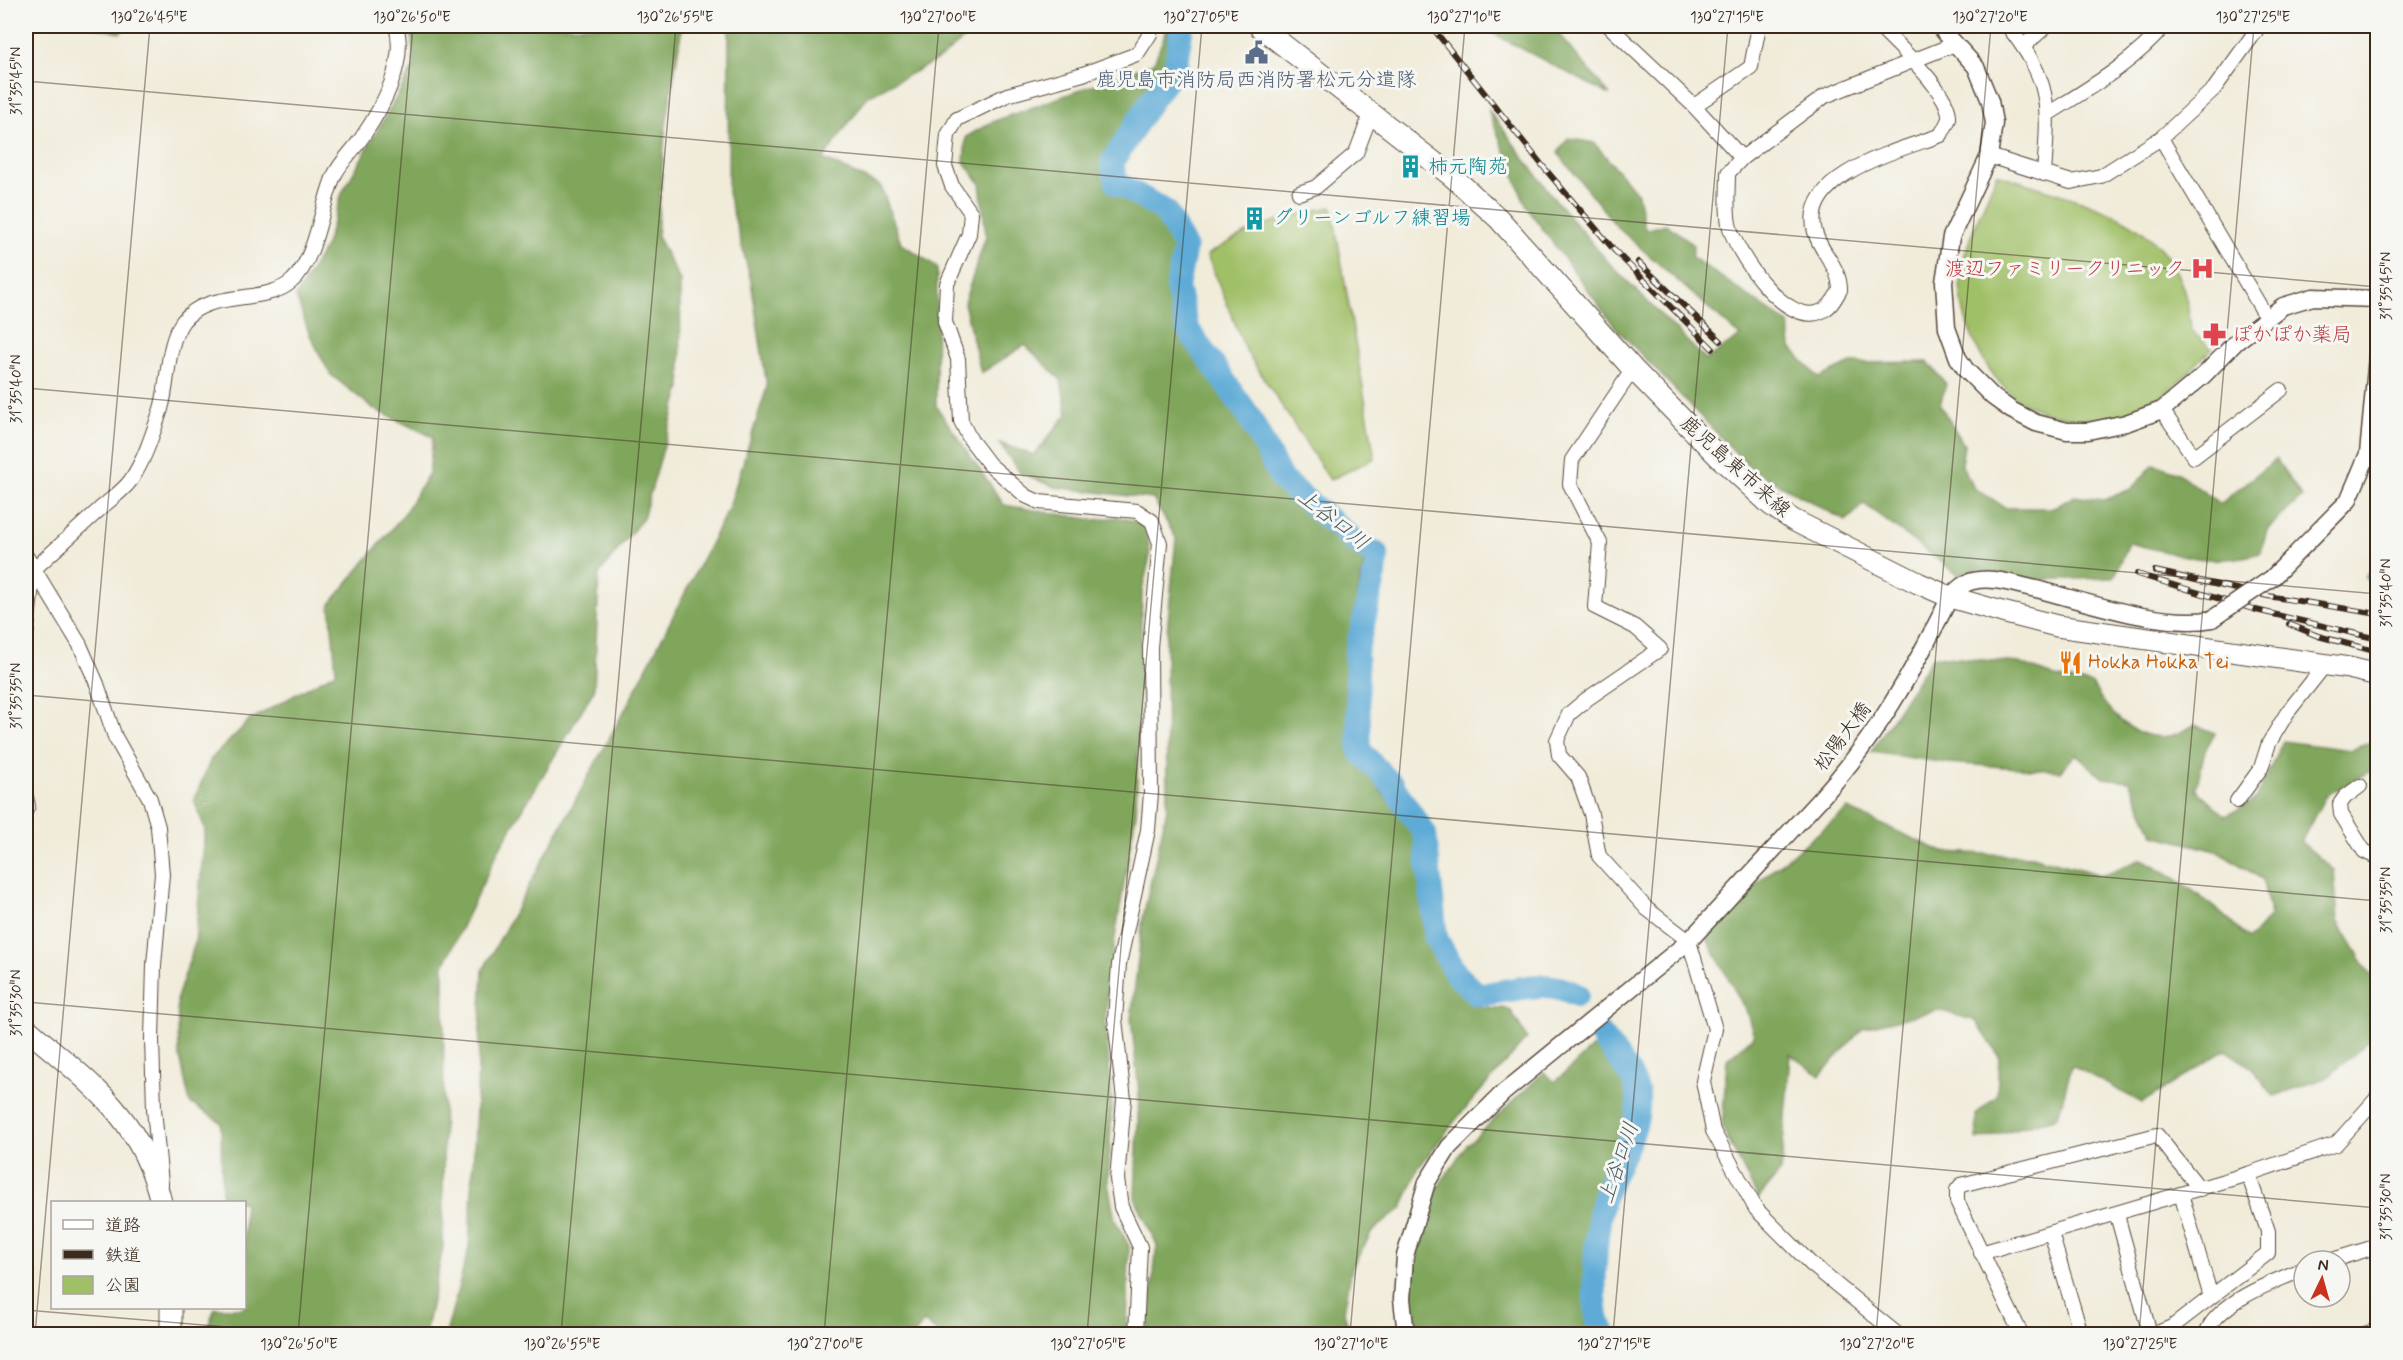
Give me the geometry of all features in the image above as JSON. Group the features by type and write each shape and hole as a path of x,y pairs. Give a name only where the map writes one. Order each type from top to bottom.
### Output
{"main road":[{"name":"鹿児島東市来線","path":"1259,26 1372,111 1453,177 1498,219 1633,369 1718,456 1771,505 1839,546 1950,597 2058,626 2325,665 2378,675"},
{"path":"26,1028 92,1086 127,1122 145,1152 161,1201"},
{"path":"171,1309 171,1335"}],"street":[{"path":"26,636 34,569 129,482 141,463 161,407 176,337 183,321 196,310 229,298 277,290 292,282 300,272 335,175 376,114 396,67 399,35 396,26"},
{"path":"1136,1335 1140,1247 1121,1207 1117,1179 1124,1100 1115,1019 1119,964 1148,830 1151,793 1150,647 1160,543 1152,521 1137,511 1039,502 1026,496 989,464 970,439 962,421 958,359 945,322 947,285 969,234 971,213 952,186 945,166 948,135 957,119 1007,95 1083,74 1137,54 1150,34 1150,26"},
{"path":"1694,106 1751,67 1759,26"},
{"path":"1879,26 1911,60 1944,97 1949,118 1941,135 1879,155 1839,179 1825,191 1813,212 1816,235 1840,280 1840,290 1832,304 1823,311 1813,314 1798,312 1788,307 1743,260 1729,224 1728,173 1742,158 1825,96 1911,60 1955,44"},
{"path":"1939,26 1976,67 1990,101 1994,123 1989,156 1951,237 1945,265 1944,308 1947,328 1958,358 1966,370 1993,397 2011,410 2036,423 2067,431 2088,431 2126,423 2162,410 2204,375 2236,342 2283,306 2313,297 2378,299"},
{"path":"2007,26 2024,46 2042,78 2048,114 2044,174"},
{"path":"2024,46 2046,26"},
{"path":"2048,114 2101,81 2150,43 2164,26"},
{"path":"1989,156 2071,182 2101,176 2161,138 2214,89 2256,31 2248,26"},
{"path":"1614,27 1694,106 1742,158"},
{"path":"1299,193 1316,187 1356,153 1372,111"},
{"path":"2161,138 2266,318"},
{"path":"1950,597 1973,581 2002,581 2167,620 2198,622 2212,619 2272,578 2348,501 2368,454 2378,346"},
{"path":"1633,369 1572,460 1570,484 1600,543 1594,607 1635,627 1660,649 1569,714 1557,740 1560,754 1578,777 1582,786 1591,814 1599,856 1647,909 1689,940 1714,1029 1703,1081 1713,1131 1756,1209 1811,1264 1897,1335"},
{"path":"2162,410 2194,457 2282,390"},
{"path":"26,556 80,645 97,684 115,737 150,799 158,827 162,874 154,965 152,1039 154,1109 162,1168 161,1201"},
{"name":"松陽大橋","path":"1406,1335 1402,1299 1405,1256 1427,1182 1449,1147 1503,1093 1689,940 1840,777 1900,695 1950,597"},
{"path":"2237,801 2261,768 2269,742 2287,713 2325,665"},
{"path":"2360,786 2345,797 2340,804 2341,814 2364,851 2378,858"},
{"path":"26,797 28,806 26,810"},
{"path":"1981,1253 2117,1215 2336,1144 2378,1097"},
{"path":"2021,1335 1956,1198 1961,1185 2157,1135 2200,1189"},
{"path":"2117,1215 2152,1335 2172,1328 2268,1253 2268,1231 2248,1174"},
{"path":"2181,1194 2211,1297"},
{"path":"2051,1233 2081,1335"},
{"path":"2352,1254 2378,1246"},
{"path":"2205,1335 2209,1325 2251,1290 2292,1274"},
{"path":"2365,1335 2378,1330"}],"green space":[{"path":"90,26 127,26 120,33"},
{"path":"411,26 682,26 665,131 657,236 680,281 681,387 643,518 599,574 594,690 499,849 444,965 443,1248 425,1334 205,1334 215,1309 246,1309 246,1201 222,1201 221,1122 190,1103 179,1053 177,998 195,943 205,829 194,800 211,759 250,720 336,672 330,604 404,514 429,473 433,437 374,409 330,374 309,333 296,296 326,245 342,193 414,66"},
{"path":"729,26 980,26 939,59 868,96 823,159 881,186 901,243 937,267 936,406 1004,505 1095,520 1117,517 1146,524 1150,556 1142,591 1136,813 1114,943 1105,1019 1112,1100 1108,1183 1115,1220 1129,1246 1127,1334 1098,1332 939,1334 924,1322 915,1334 446,1334 469,1247 483,970 630,700 729,507 767,387 751,281 728,193"},
{"path":"1168,26 1168,64 1103,162 1109,186 1160,215 1175,244 1170,288 1180,334 1244,424 1281,492 1365,557 1347,651 1352,756 1417,835 1428,935 1445,975 1482,1007 1510,1009 1527,1038 1458,1117 1419,1167 1402,1208 1372,1232 1352,1267 1344,1312 1350,1334 1147,1334 1157,1245 1135,1198 1139,1092 1131,1019 1143,917 1167,808 1166,642 1176,538 1153,499 1055,487 1020,473 999,443 1034,455 1067,414 1061,380 1025,345 981,373 964,303 986,236 980,183 964,162 966,137 992,122 1154,63"},
{"path":"1482,26 1552,26 1610,95 1494,34"},
{"path":"1488,109 1553,197 1609,263 1706,360 1740,336 1617,227 1558,153 1568,138 1594,143 1638,194 1645,230 1666,224 1694,245 1692,257 1789,324 1791,348 1819,378 1851,363 1928,362 1946,384 1940,405 1964,445 1961,464 1974,488 2006,508 2054,508 2074,496 2104,500 2131,489 2154,464 2177,472 2220,504 2276,459 2302,497 2267,530 2261,553 2225,559 2194,558 2129,543 2114,578 2022,580 1979,569 1958,575 1864,504 1846,521 1751,469 1615,327 1527,208"},
{"path":"1997,174 2096,207 2125,220 2150,238 2170,261 2184,292 2191,331 2212,349 2161,397 2142,408 2114,417 2084,419 2055,415 2027,405 2012,395 1999,382 1977,347 1963,308 1960,289 1963,260 1967,247"},
{"path":"1332,207 1375,458 1330,480 1246,351 1207,255 1267,224 1298,214"},
{"path":"1933,656 2019,663 2055,677 2092,684 2114,714 2133,729 2144,734 2156,737 2169,736 2195,725 2215,733 2205,750 2196,789 2226,816 2255,800 2283,741 2351,750 2377,740 2377,768 2326,795 2301,842 2334,870 2338,921 2377,986 2377,1034 2328,1077 2274,1096 2252,1068 2225,1050 2142,1103 2072,1065 2058,1117 1977,1140 1976,1114 1997,1096 1999,1056 1976,1021 1938,1010 1863,1028 1820,1076 1790,1054 1781,1171 1758,1199 1722,1127 1727,1059 1754,1036 1747,1013 1701,928 1848,809 1943,852 2032,856 2102,875 2142,859 2198,895 2249,939 2271,915 2262,879 2220,852 2154,835 2129,781 2103,778 2076,754 2061,771 1947,763 1871,752"},
{"path":"1597,1043 1621,1074 1632,1094 1631,1116 1600,1191 1589,1241 1587,1303 1596,1334 1416,1334 1410,1296 1416,1248 1438,1187 1465,1147 1544,1072 1555,1082"}],"water":[{"path":"2377,562 2377,591 2365,577"}],"waterway":[{"name":"上谷口川","path":"1182,26 1175,68 1150,102 1112,163 1117,183 1165,211 1185,247 1177,287 1187,328 1249,416 1282,480 1361,546 1377,554 1375,574 1356,653 1360,751 1392,785 1425,834 1436,938 1456,974 1477,994 1540,986 1564,989 1577,995"},
{"name":"上谷口川","path":"1601,1035 1629,1072 1638,1097 1636,1122 1606,1191 1599,1219 1595,1257 1595,1295 1599,1323 1606,1334"}],"railway":[{"path":"1431,26 1546,170 1615,251 1713,349"},
{"path":"1638,262 1721,341"},
{"path":"2155,571 2268,596 2378,614"},
{"path":"2137,574 2256,610 2378,639"},
{"path":"2289,624 2318,636 2378,652"}],"place":[{"name":"鹿児島市消防局西消防署松元分遣隊","path":"1256,52"},
{"name":"柿元陶苑","path":"1410,167"},
{"name":"グリーンゴルフ練習場","path":"1255,218"},
{"name":"渡辺ファミリークリニック","path":"2203,269"},
{"name":"ぽかぽか薬局","path":"2214,335"},
{"name":"Hokka Hokka Tei","path":"2070,662"}]}
